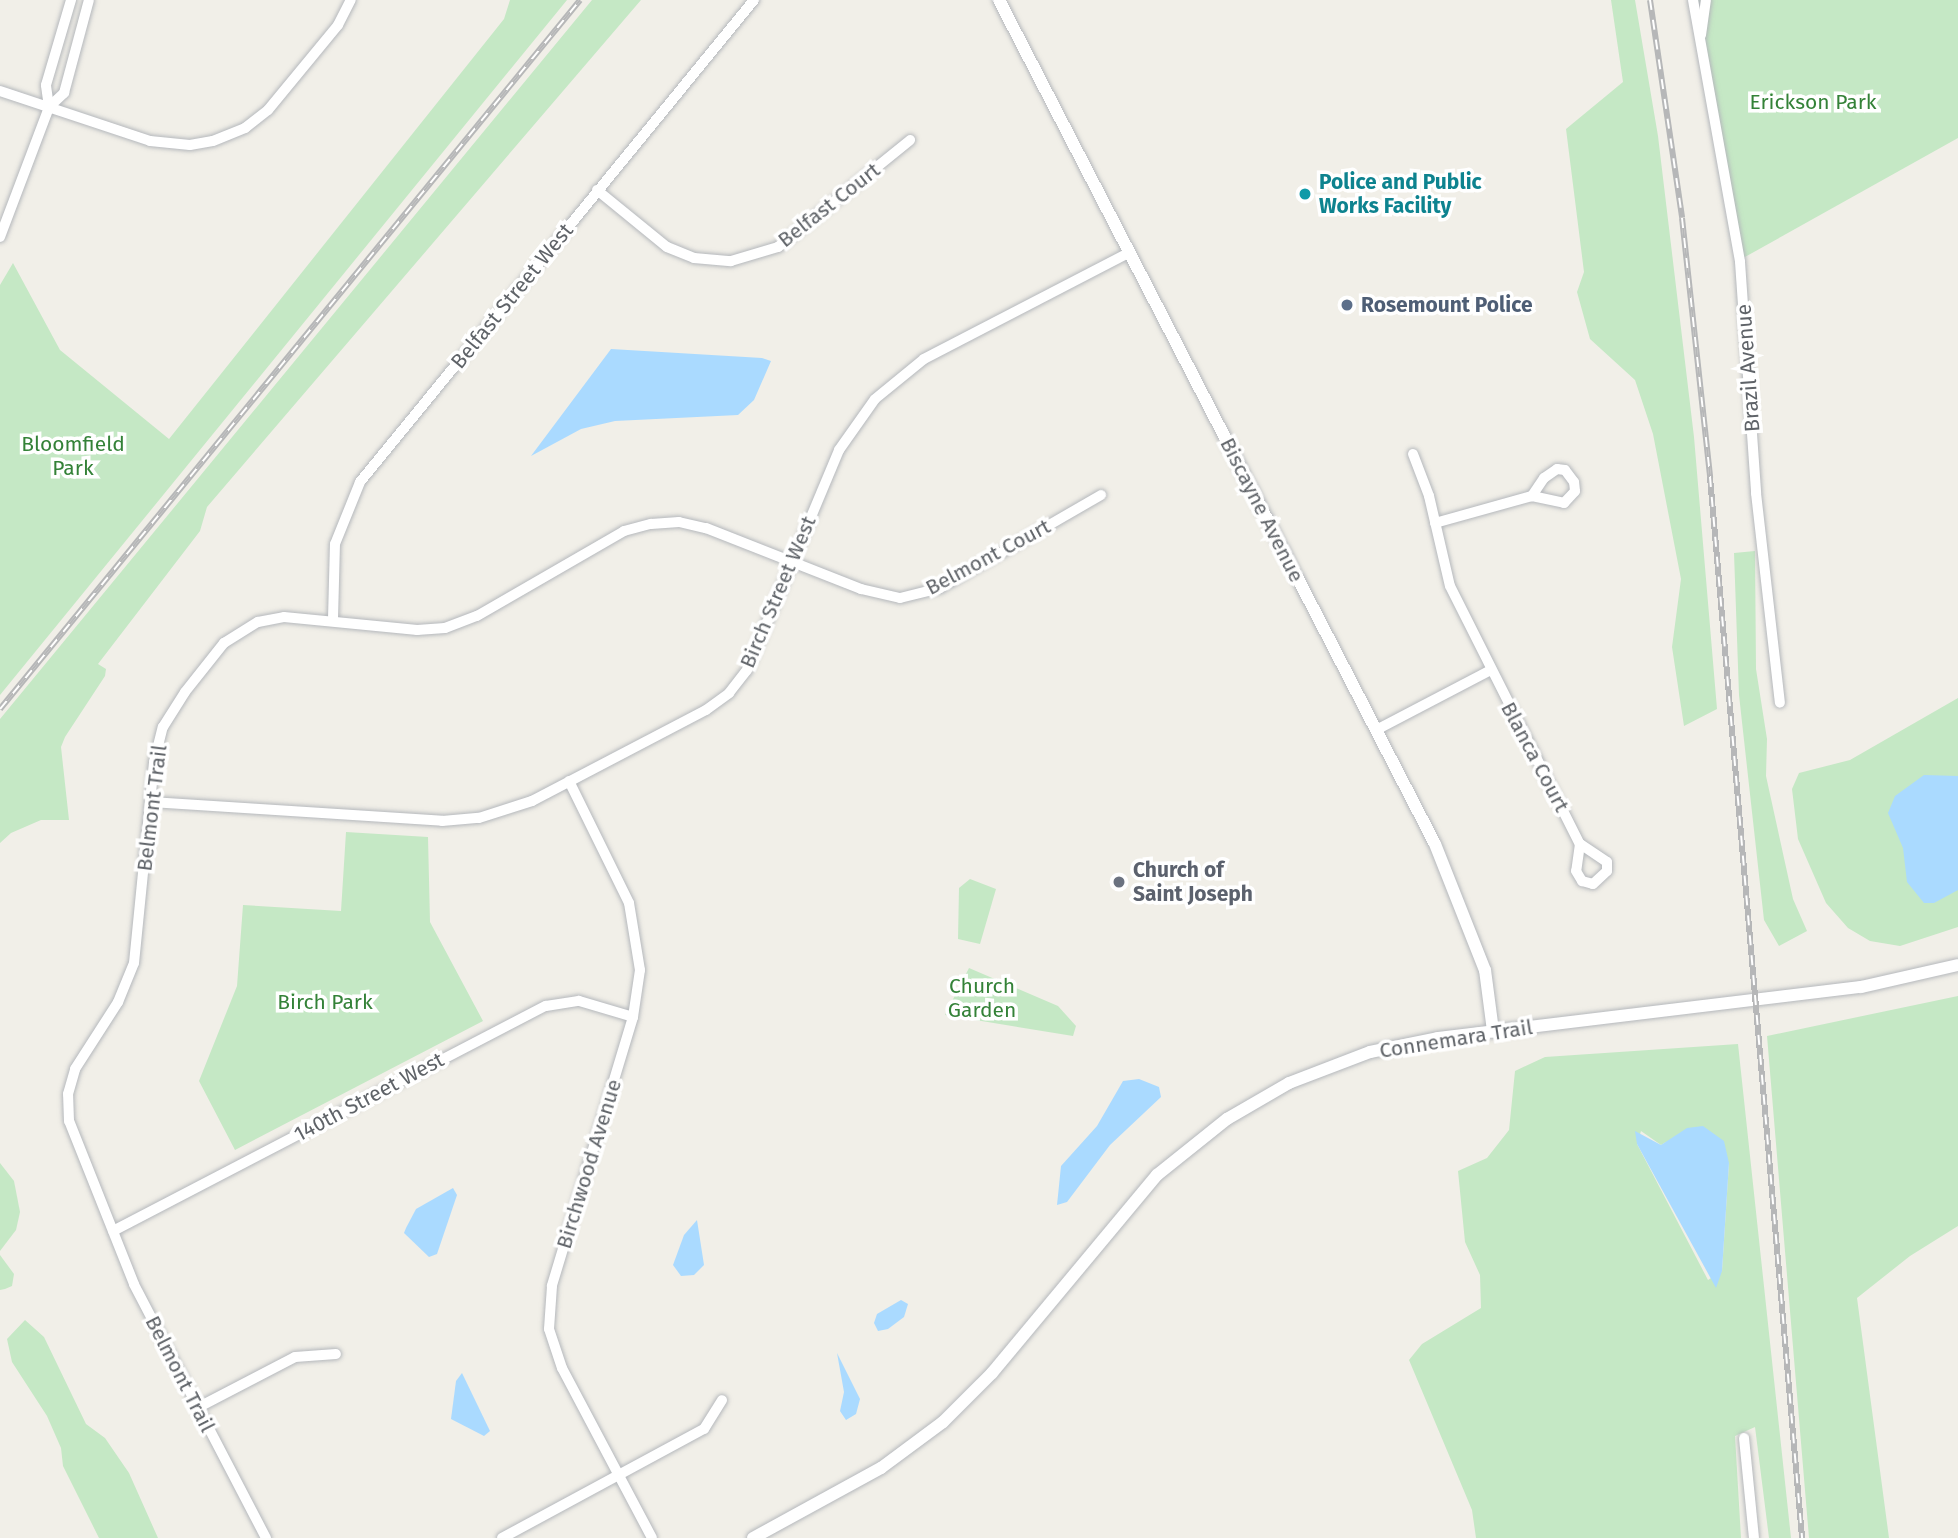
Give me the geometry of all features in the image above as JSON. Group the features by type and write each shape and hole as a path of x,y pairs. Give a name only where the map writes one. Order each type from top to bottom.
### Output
{"street":[{"path":"49,107 46,85 71,0"},
{"path":"0,237 49,107 64,93 89,0"},
{"path":"0,91 150,141 190,145 221,139 268,110 338,25 351,0"},
{"name":"Belfast Street West","path":"333,619 335,544 360,482 754,0"},
{"name":"Biscayne Avenue","path":"999,0 1460,896 1485,970 1493,1031"},
{"name":"Brazil Avenue","path":"1693,0 1740,262 1756,493 1780,703"},
{"name":"Brazil Avenue","path":"1700,36 1706,0"},
{"name":"Belfast Court","path":"597,190 667,247 694,258 731,261 778,247 910,140"},
{"name":"Birch Street West","path":"151,803 462,821 504,813 706,710 739,683 839,450 883,390 931,355 1130,253"},
{"name":"Blanca Court","path":"1413,454 1435,523 1450,586 1489,671 1580,844"},
{"name":"Belmont Court","path":"792,561 876,594 901,598 927,593 1101,495"},
{"path":"1435,523 1532,496"},
{"name":"Belmont Trail","path":"266,1538 134,1284 71,1134 68,1094 75,1069 118,1003 134,963 154,762 163,727 185,692 224,643 250,625 275,617 333,619 417,630 445,628 477,616 624,531 651,524 693,524 792,561"},
{"path":"1376,730 1489,671"},
{"name":"Birchwood Avenue","path":"569,781 621,882 635,925 640,970 633,1017 552,1286 549,1316 558,1360 652,1538"},
{"name":"Connemara Trail","path":"753,1538 881,1468 943,1422 992,1373 1149,1184 1227,1119 1270,1093 1343,1061 1404,1044 1861,987 1958,965"},
{"name":"140th Street West","path":"113,1231 546,1006 579,1001 633,1017"},
{"path":"197,1408 295,1357 336,1354"},
{"path":"502,1538 704,1429 722,1400"},
{"path":"1744,1438 1754,1538"}],"green space":[{"name":"Bloomfield Park","path":"510,0 567,0 0,695 0,285 13,263 60,350 169,439 504,19"},
{"path":"592,0 641,0 207,507 200,531 98,664 106,669 105,676 65,737 61,747 69,820 41,820 11,833 0,843 0,719"},
{"path":"1611,0 1635,0 1658,136 1694,437 1717,709 1684,726 1672,647 1681,579 1653,434 1635,380 1590,339 1577,292 1584,272 1566,129 1623,82"},
{"name":"Erickson Park","path":"1693,0 1958,0 1958,138 1736,262"},
{"path":"1755,551 1756,669 1767,739 1766,776 1793,899 1807,931 1779,946 1764,920 1739,695 1734,553"},
{"path":"1958,698 1958,927 1900,946 1870,941 1848,928 1826,903 1798,839 1792,789 1799,773 1850,760"},
{"name":"Birch Park","path":"346,832 428,837 430,922 483,1021 235,1150 199,1081 237,986 243,905 341,911"},
{"path":"970,879 996,889 980,944 958,939 959,888"},
{"name":"Church Garden","path":"969,968 1058,1006 1076,1026 1073,1036 945,1015"},
{"path":"1958,996 1958,1226 1910,1256 1857,1298 1889,1538 1809,1538 1767,1036"},
{"path":"1738,1044 1791,1538 1769,1538 1755,1427 1735,1436 1741,1538 1476,1538 1472,1510 1409,1360 1422,1344 1481,1308 1480,1275 1465,1242 1458,1171 1487,1158 1509,1130 1515,1071 1545,1057","holes":["1641,1131 1661,1145 1666,1142 1729,1163 1722,1271 1708,1280 1637,1144"]},
{"path":"0,1163 14,1181 20,1212 16,1230 0,1251"},
{"path":"0,1255 14,1274 12,1286 0,1290"},
{"path":"25,1320 44,1337 86,1424 105,1438 129,1473 158,1538 99,1538 63,1466 61,1448 47,1416 12,1362 7,1339"}],"water":[{"path":"611,349 762,358 771,361 754,400 738,415 615,421 581,429 531,456"},
{"path":"1924,775 1958,776 1958,890 1934,903 1924,903 1907,882 1903,848 1888,813 1895,796"},
{"path":"1139,1079 1159,1087 1161,1097 1110,1145 1067,1202 1057,1205 1061,1166 1097,1126 1123,1081"},
{"path":"1703,1126 1724,1141 1729,1163 1722,1271 1716,1288 1637,1144 1635,1131 1661,1145 1687,1128"},
{"path":"453,1188 457,1195 437,1254 429,1257 404,1233 416,1209"},
{"path":"697,1220 704,1265 694,1275 681,1276 673,1265 684,1235"},
{"path":"901,1300 908,1304 904,1317 888,1329 878,1331 874,1323 877,1314"},
{"path":"837,1353 860,1399 856,1414 846,1420 840,1411 844,1392"},
{"path":"462,1373 490,1431 484,1436 451,1419 456,1381"}],"railway":[{"path":"0,709 580,0"},
{"path":"1650,0 1682,218 1710,477 1802,1538"}],"place":[{"name":"Police and Public Works Facility","path":"1305,194"},
{"name":"Rosemount Police","path":"1347,305"},
{"name":"Church of Saint Joseph","path":"1119,882"}]}
